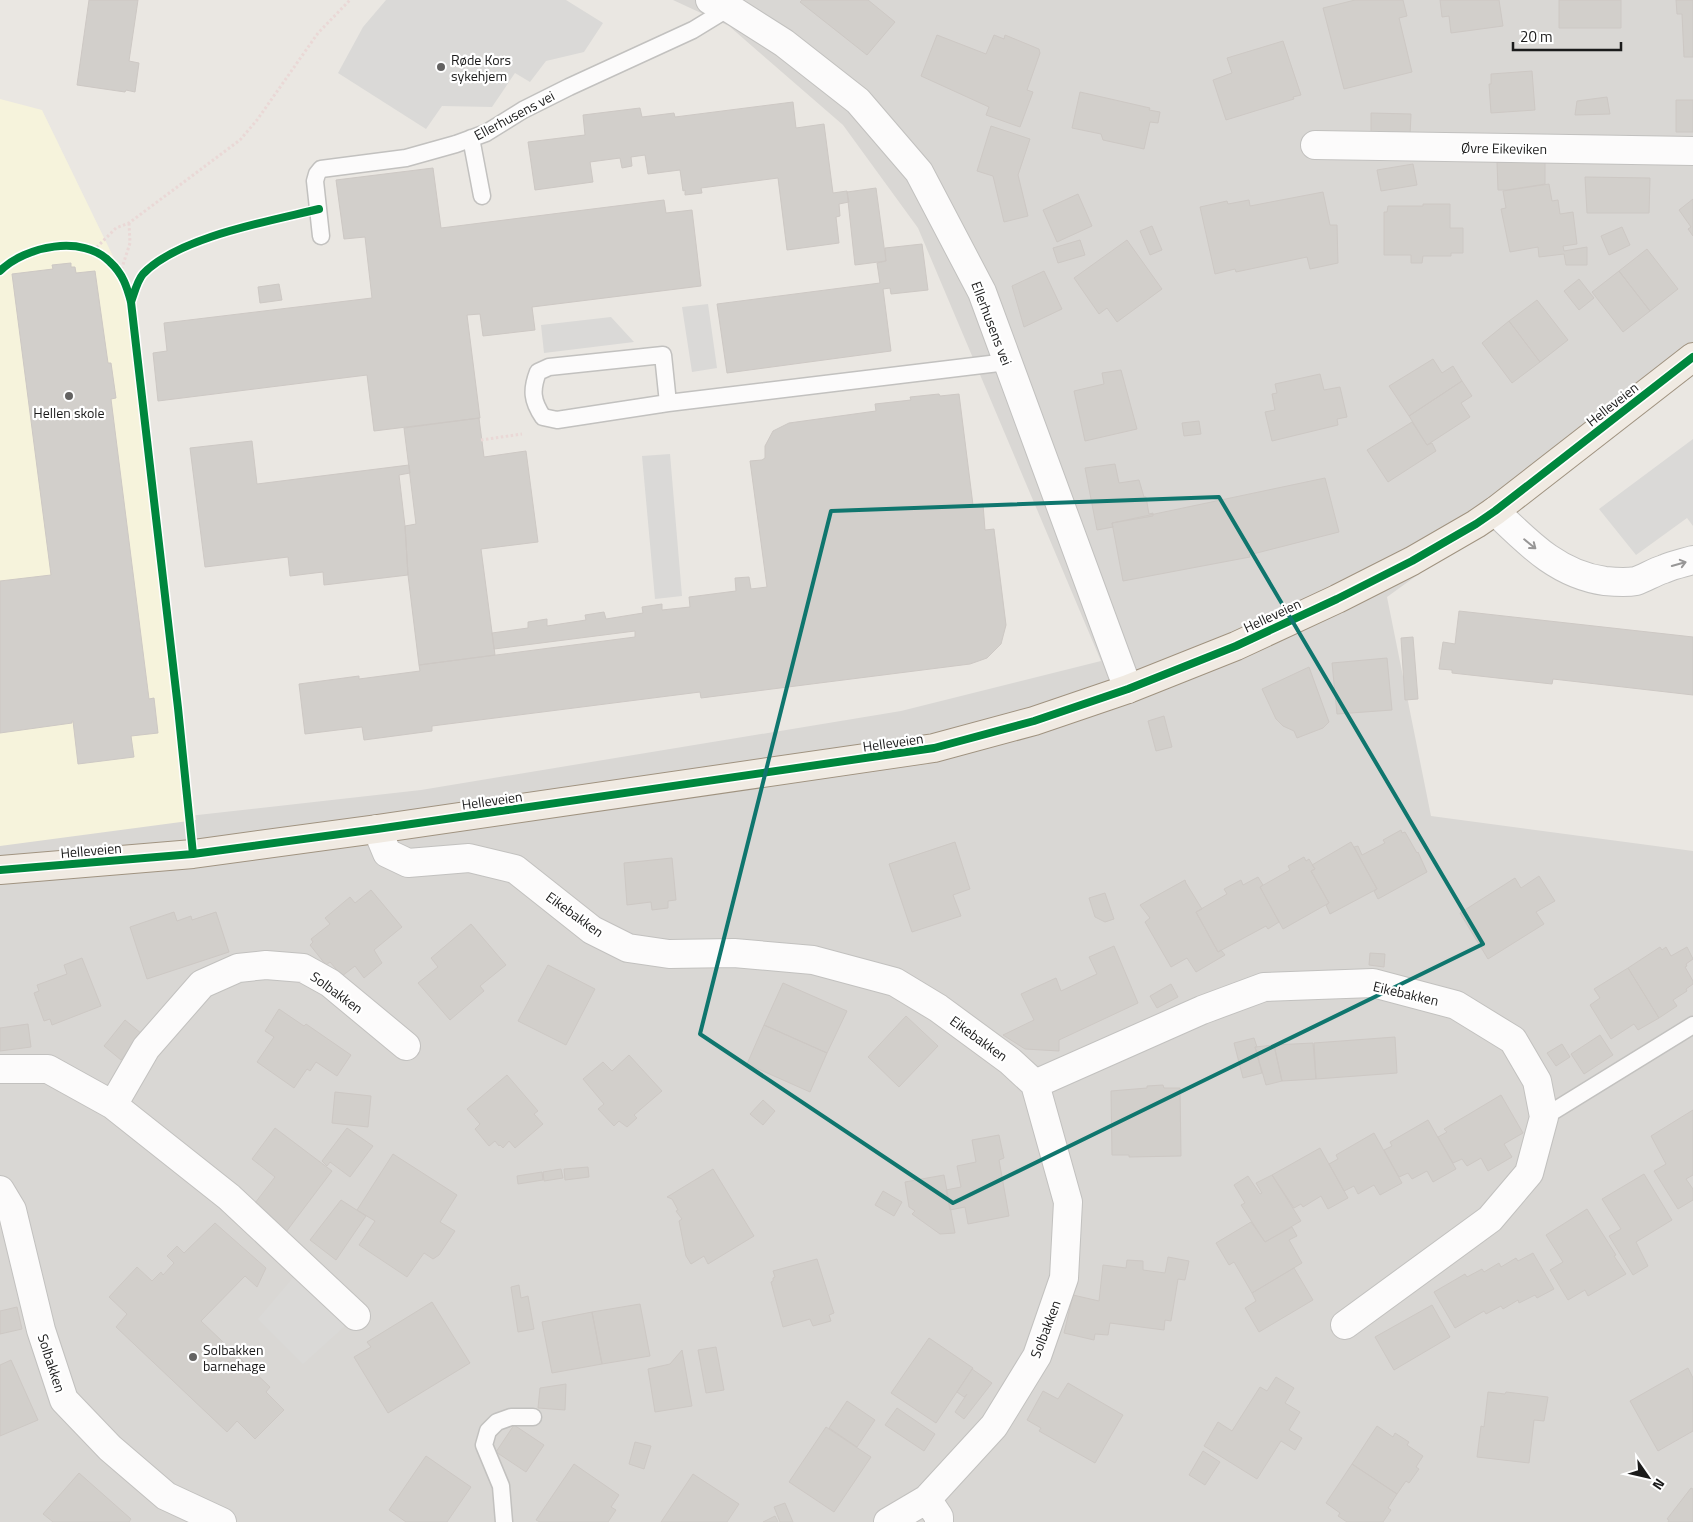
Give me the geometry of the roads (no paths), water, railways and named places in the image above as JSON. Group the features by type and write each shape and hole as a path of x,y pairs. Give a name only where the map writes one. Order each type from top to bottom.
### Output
{"main road":[{"name":"Helleveien","path":"0,870 193,854 377,829 934,748 1034,722 1128,689 1236,646 1337,599 1412,561 1495,511 1693,357"}],"street":[{"name":"Ellerhusens vei","path":"723,3 784,43 858,101 919,172 982,292 1128,689"},
{"name":"Øvre Eikeviken","path":"1315,145 1693,151"},
{"path":"1495,511 1525,540 1546,556 1568,571 1590,579 1617,583 1636,581 1664,568 1693,560"},
{"name":"Eikebakken","path":"377,829 387,853 408,863 469,858 515,869 592,930 628,948 669,954 734,953 812,960 895,982 938,1008 1010,1061 1035,1084 1202,1010 1264,987 1373,983 1456,1005 1513,1040 1537,1081 1544,1117 1529,1173 1490,1218 1345,1325"},
{"name":"Solbakken","path":"113,1105 146,1048 202,984 238,968 266,964 303,968 330,983 406,1046"},
{"path":"0,1070 48,1069 113,1105 229,1197 356,1316"},
{"name":"Solbakken","path":"888,1522 933,1511 994,1426 1037,1356 1064,1278 1068,1202 1035,1084"},
{"name":"Solbakken","path":"0,1190 12,1210 41,1330 64,1400 110,1448 166,1496 222,1522"}],"lane":[{"name":"Ellerhusens vei","path":"321,236 315,181 320,170 406,158 486,133 523,110 568,87 693,30 723,3"},
{"path":"471,138 482,196"},
{"path":"668,403 663,354 550,367 538,372 533,385 534,405 543,417 557,420 668,403 1007,362"},
{"path":"1544,1117 1693,1025"},
{"path":"504,1522 501,1486 484,1445 488,1431 497,1422 511,1417 533,1417"}],"place":[{"name":"Røde Kors sykehjem","path":"441,67"},
{"name":"Hellen skole","path":"69,396"},
{"name":"Solbakken barnehage","path":"193,1357"}]}
